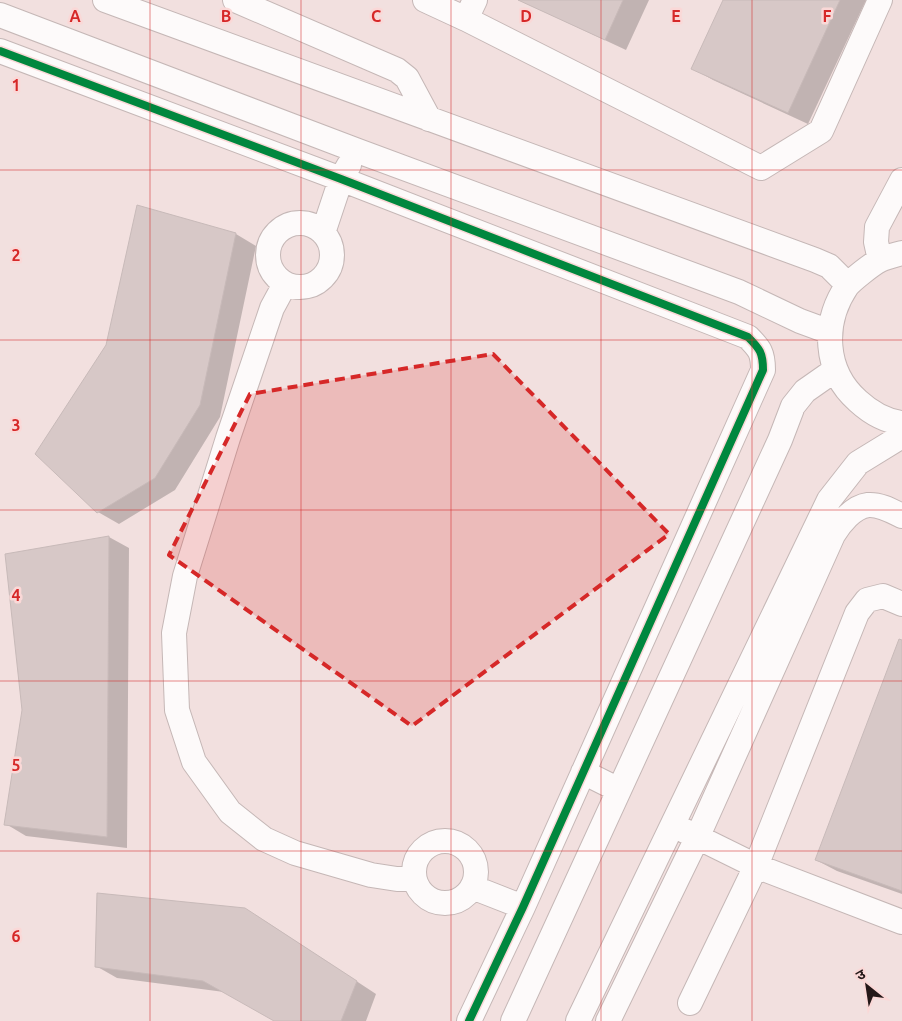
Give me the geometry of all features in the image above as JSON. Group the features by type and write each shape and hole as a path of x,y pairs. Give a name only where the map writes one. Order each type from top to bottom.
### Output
{"street":[{"path":"105,0 816,260 829,266 848,285"},
{"path":"235,0 274,8 397,70 407,78 429,118"},
{"path":"426,0 471,9 761,168 821,131 880,0"},
{"path":"0,15 358,151 739,292 800,321 830,332"},
{"path":"0,51 341,179 748,338 759,348 764,370 584,772 469,1021"},
{"path":"323,233 341,179 358,151"},
{"path":"880,260 876,242 876,227 902,180"},
{"path":"298,224 314,226 323,233 329,242 332,252 331,263 327,273 319,281 309,286 298,287 285,284 272,273 268,249 274,235 282,228 298,224"},
{"path":"902,253 880,260 848,285 835,307 830,332 830,351 835,370 849,393 869,411 893,422 902,423"},
{"path":"285,284 272,308 259,345 185,576 174,632 177,710 194,762 230,812 264,839 295,853 371,875 397,879 414,879"},
{"path":"513,1021 780,440 793,406 804,391 835,370"},
{"path":"578,1021 830,500 858,463 902,436"},
{"path":"608,1021 697,838 833,535 841,522 868,505 886,508 902,516"},
{"path":"690,1003 756,866 857,613 868,600 883,596 902,604"},
{"path":"584,772 619,790"},
{"path":"673,824 697,838 756,866 902,922"},
{"path":"438,841 458,843 472,856 476,866 476,876 472,887 466,895 457,901 436,902 426,897 414,879 416,859 430,844 438,841"},
{"path":"472,887 523,906"}],"highlighted area":[{"path":"493,354 669,534 412,726 169,555 250,394"}],"building":[{"path":"518,0 623,0 605,40"},
{"path":"723,0 840,0 788,113 691,69"},
{"path":"137,205 236,233 200,405 155,478 97,513 35,454 106,345"},
{"path":"109,536 107,837 4,825 22,710 5,554"},
{"path":"899,639 902,640 902,891 815,860"},
{"path":"97,893 245,908 357,981 341,1021 274,1021 203,981 95,967"}],"cycle path":[{"path":"0,51 341,179 748,337 760,352 763,370 523,907 469,1021"}]}
